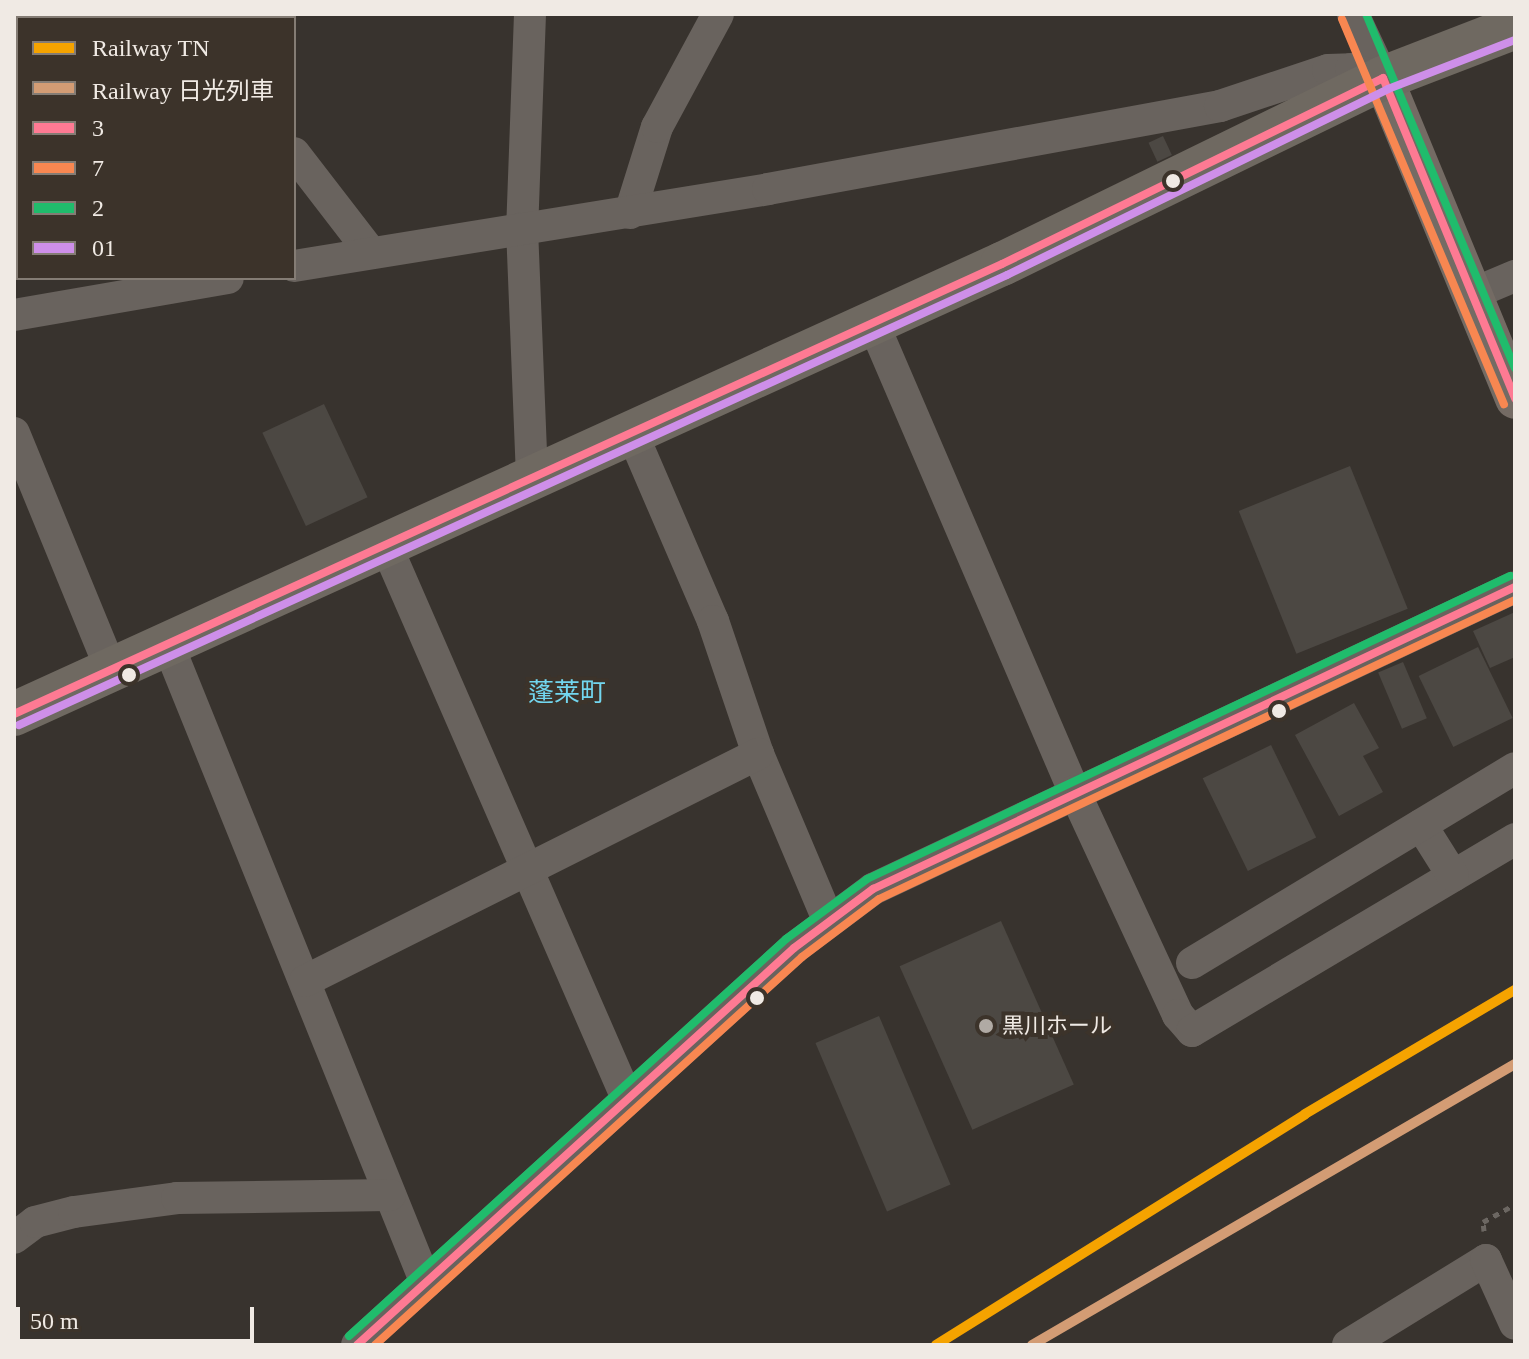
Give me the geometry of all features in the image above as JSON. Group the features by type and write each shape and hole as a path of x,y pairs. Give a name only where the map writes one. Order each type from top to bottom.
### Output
{"highway":[{"path":"14,714 873,323 1383,78 1515,27"}],"main road":[{"path":"1383,78 1515,399"}],"street":[{"path":"530,14 522,228 532,477"},
{"path":"630,213 657,127 718,14"},
{"path":"1353,14 1383,78"},
{"path":"296,266 630,213 1220,106 1328,70 1351,69 1383,78"},
{"path":"296,156 371,253"},
{"path":"1472,294 1515,276"},
{"path":"14,315 216,280"},
{"path":"873,323 1074,791 1178,1015 1192,1031 1515,839"},
{"path":"14,433 111,669"},
{"path":"632,433 713,621 758,754 828,920"},
{"path":"385,543 529,865 626,1096"},
{"path":"357,1345 626,1096 828,920 912,867 1515,587"},
{"path":"167,642 426,1283"},
{"path":"305,981 529,865 758,754"},
{"path":"1192,963 1515,768"},
{"path":"1421,825 1453,876"},
{"path":"14,1238 35,1222 74,1212 177,1198 390,1195"},
{"path":"1348,1345 1486,1260 1515,1324"}],"building":[{"path":"1163,136 1172,155 1157,162 1148,143"},
{"path":"324,404 368,497 306,526 262,433"},
{"path":"1350,466 1408,609 1296,654 1239,511"},
{"path":"1515,612 1515,657 1490,668 1473,631"},
{"path":"1478,647 1513,718 1453,747 1419,676"},
{"path":"1403,662 1427,718 1402,729 1378,673"},
{"path":"1354,703 1379,748 1363,756 1383,792 1339,816 1295,735"},
{"path":"1271,745 1316,838 1248,871 1203,778"},
{"name":"黒川ホール","path":"1001,921 1074,1085 972,1130 900,966"},
{"path":"879,1016 951,1184 887,1211 815,1043"}],"rail line":[{"name":"TN","path":"936,1345 1305,1114 1515,990"},
{"name":"日光列車","path":"1032,1345 1515,1064"}],"transit line":[{"name":"2","path":"1366,14 1515,368"},
{"name":"7","path":"1342,19 1504,404"},
{"name":"01","path":"19,725 1007,275 1388,89 1515,40"},
{"name":"3","path":"1383,78 1515,399"},
{"name":"3","path":"14,714 1002,264 1383,78"},
{"name":"2","path":"349,1336 786,939 867,879 1510,576"},
{"name":"3","path":"357,1345 794,948 873,889 1515,587"},
{"name":"7","path":"375,1345 802,957 879,899 1515,600"}],"place":[{"name":"黒川ホール","path":"986,1026"}],"district":[{"name":"蓬莱町","path":"567,693"}]}
